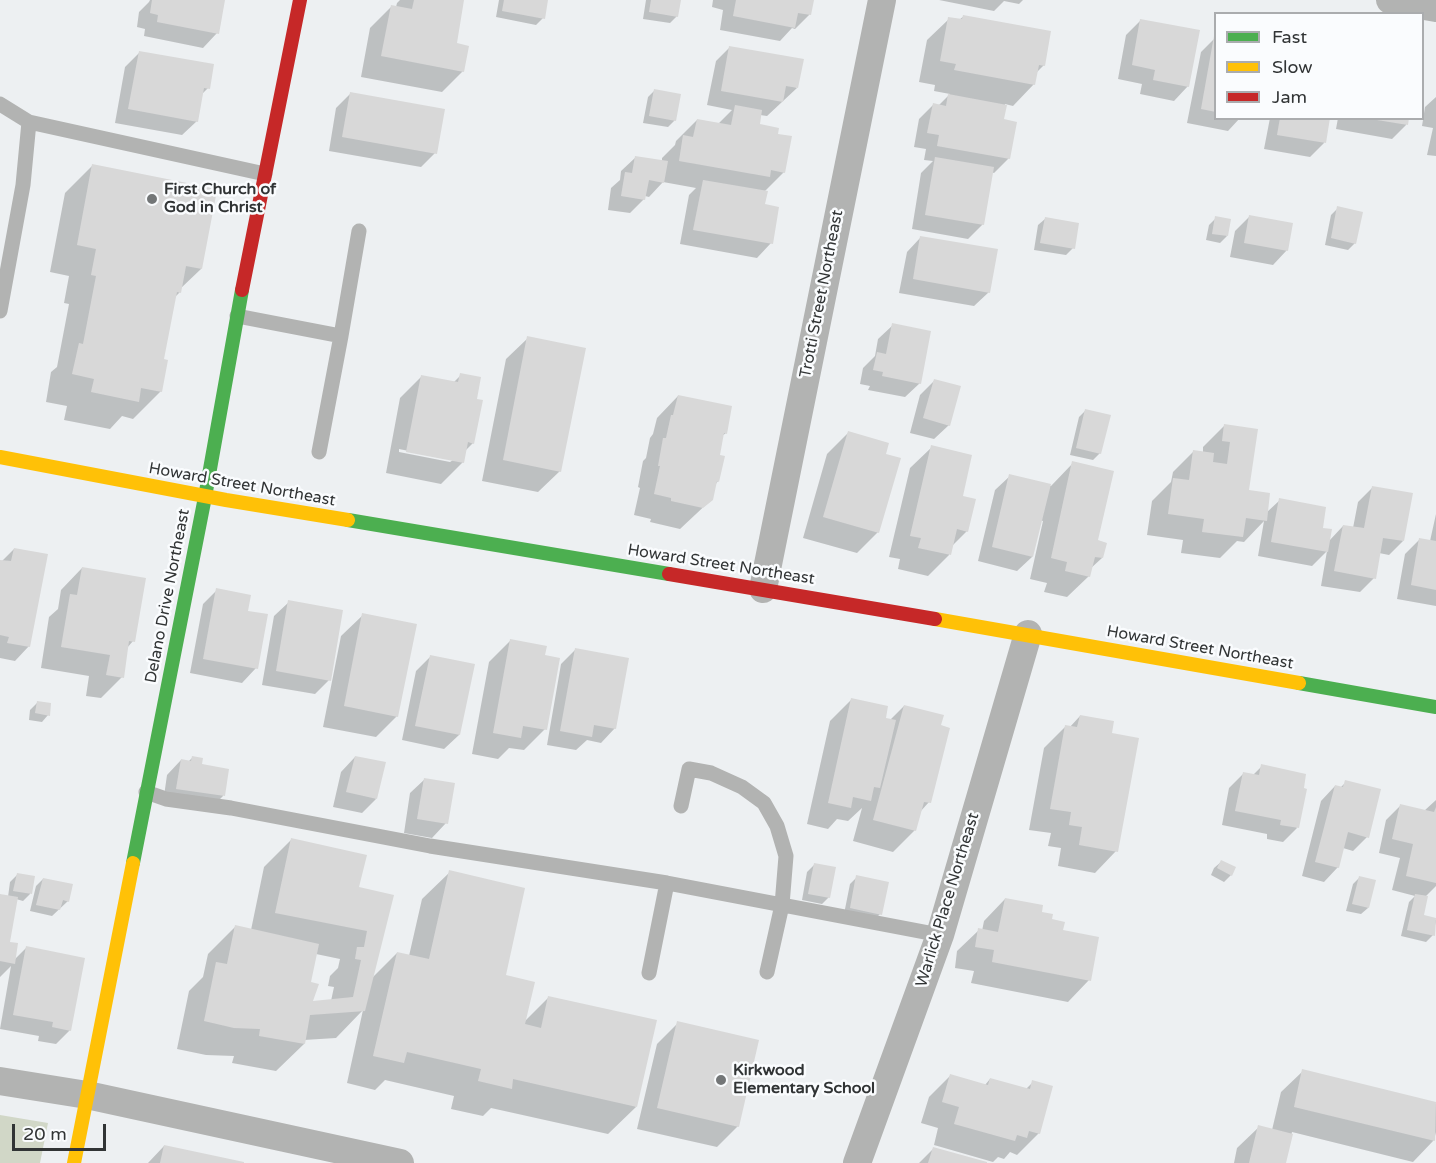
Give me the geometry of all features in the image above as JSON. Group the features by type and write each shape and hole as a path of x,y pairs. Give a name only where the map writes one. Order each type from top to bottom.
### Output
{"street":[{"name":"Delano Drive Northeast","path":"74,1163 300,0"},
{"name":"Trotti Street Northeast","path":"763,589 882,0"},
{"path":"1390,0 1436,8"},
{"name":"Howard Street Northeast","path":"0,457 205,497 1028,634 1436,707"},
{"name":"Warlick Place Northeast","path":"856,1163 940,935 1028,634"},
{"path":"0,1081 87,1095 400,1163"}],"lane":[{"path":"0,104 29,122 265,174"},
{"path":"0,311 23,185 29,122"},
{"path":"319,452 359,231"},
{"path":"237,316 341,336"},
{"path":"681,806 689,769 711,772 742,787 764,803 777,826 786,856 782,905 768,972"},
{"path":"146,792 166,799 231,808 430,846 667,883 940,935"},
{"path":"649,973 667,883"}],"green space":[{"path":"0,1115 48,1123 40,1163 0,1163"}],"building":[{"path":"152,0 225,0 219,34 157,22 158,15 150,13"},
{"path":"414,0 464,0 457,43 469,46 464,72 381,56 391,5 412,9"},
{"path":"504,0 548,0 545,19 502,11"},
{"path":"651,0 681,0 678,17 649,12"},
{"path":"736,0 814,0 811,15 798,13 795,28 733,16"},
{"path":"963,15 1051,31 1045,66 1039,65 1035,85 954,70 956,64 940,61 948,17 962,19"},
{"path":"1140,19 1200,30 1189,87 1153,80 1155,70 1132,65"},
{"path":"1214,36 1214,112 1201,109"},
{"path":"729,46 804,59 798,88 786,86 783,102 721,91"},
{"path":"139,51 214,64 210,89 204,88 198,122 128,109"},
{"path":"654,89 681,94 676,121 649,116"},
{"path":"350,92 445,109 437,154 342,137"},
{"path":"948,94 1007,105 1004,119 1017,122 1010,159 937,146 939,135 927,133 933,103 946,106"},
{"path":"735,105 762,110 760,124 779,128 778,134 792,136 785,173 771,170 770,177 679,161 683,135 693,137 697,119 731,125"},
{"path":"1280,120 1330,120 1326,143 1277,135"},
{"path":"1377,120 1409,120 1408,125"},
{"path":"635,156 668,161 664,183 649,180 645,200 621,196 625,172 632,173"},
{"path":"935,157 994,167 984,225 925,215"},
{"path":"92,164 202,186 202,183 218,185 202,269 186,266 181,293 177,292 164,359 168,360 162,392 141,388 139,402 91,392 94,379 72,374 79,343 83,344 96,276 91,275 96,249 77,245"},
{"path":"703,180 768,191 765,204 779,207 773,244 693,230"},
{"path":"1337,206 1363,212 1356,244 1331,238"},
{"path":"1249,215 1293,223 1288,251 1244,243"},
{"path":"1215,216 1231,219 1228,236 1212,234"},
{"path":"1045,217 1079,223 1075,249 1040,243"},
{"path":"920,236 998,249 990,293 913,279"},
{"path":"892,323 931,331 921,384 882,376 883,372 873,370 877,352 886,354"},
{"path":"527,336 586,348 561,472 503,460"},
{"path":"460,373 481,377 477,399 483,400 474,444 468,442 464,463 406,452 421,375 458,382"},
{"path":"934,379 961,386 950,426 923,418"},
{"path":"678,395 732,406 727,434 724,433 720,455 725,456 719,482 717,481 713,500 703,508 671,501 671,498 654,494 663,438 666,438"},
{"path":"1085,409 1111,415 1101,454 1076,448"},
{"path":"1224,424 1258,429 1249,490 1270,493 1267,521 1246,518 1243,537 1202,532 1204,519 1168,514 1173,478 1189,480 1193,450 1214,453 1213,462 1227,464 1230,442 1222,441"},
{"path":"848,431 889,443 886,454 901,458 879,533 823,517"},
{"path":"931,445 972,455 963,496 976,499 968,532 957,529 951,555 918,548 921,538 910,536"},
{"path":"1072,461 1114,471 1098,540 1107,543 1103,558 1095,557 1090,577 1065,571 1067,562 1051,558"},
{"path":"1009,474 1051,484 1033,557 992,547"},
{"path":"1372,486 1413,493 1404,541 1383,538 1376,579 1334,571 1343,525 1364,528"},
{"path":"1279,498 1326,507 1323,528 1332,529 1328,552 1271,542"},
{"path":"1419,538 1436,541 1436,590 1411,585"},
{"path":"14,548 48,554 30,647 7,643 9,637 0,635 0,560 11,561"},
{"path":"82,567 146,578 135,642 129,641 124,678 106,675 110,655 61,647 70,594 77,595"},
{"path":"216,588 251,595 248,611 268,614 258,669 203,659"},
{"path":"288,600 343,610 331,681 276,671"},
{"path":"362,613 417,624 398,717 344,706"},
{"path":"510,639 547,646 545,655 560,658 547,730 523,726 521,738 493,733"},
{"path":"575,648 629,658 616,729 594,725 592,737 560,731"},
{"path":"430,655 475,664 460,735 415,726"},
{"path":"851,698 888,706 886,718 896,720 880,788 874,787 871,801 853,797 851,808 828,803"},
{"path":"37,701 51,703 50,716 35,713"},
{"path":"904,705 944,715 941,725 950,728 931,803 924,802 916,831 873,820"},
{"path":"1080,715 1114,721 1112,733 1139,738 1118,852 1079,845 1082,827 1069,825 1071,812 1050,809 1065,725 1077,727"},
{"path":"192,756 203,758 202,764 229,769 225,796 176,789 181,759 191,761"},
{"path":"355,756 386,762 377,799 346,792"},
{"path":"1261,764 1306,774 1304,788 1307,789 1299,828 1280,825 1281,820 1235,811 1243,772 1259,775"},
{"path":"424,778 455,783 448,824 417,819"},
{"path":"1345,780 1381,789 1369,838 1348,832 1339,868 1315,862 1335,785 1343,787"},
{"path":"1400,804 1434,812 1436,807 1436,883 1406,876 1413,844 1392,839"},
{"path":"291,838 367,855 359,887 394,895 365,1011 310,1015 305,1044 259,1036 260,1029 234,1028 204,1021 216,962 227,964 235,925 319,944 311,982 319,984 313,1001 353,997 361,960 355,959 357,947 364,947 367,931 275,913"},
{"path":"1221,860 1236,867 1232,876 1217,868"},
{"path":"814,863 836,867 830,898 808,894"},
{"path":"449,870 525,888 506,975 535,982 525,1024 541,1028 548,996 657,1020 637,1107 513,1079 512,1089 478,1081 481,1069 407,1052 404,1063 373,1056 397,952 429,959"},
{"path":"17,873 35,876 32,894 13,891"},
{"path":"856,875 889,882 882,915 850,908"},
{"path":"1359,876 1376,880 1369,908 1352,904"},
{"path":"43,878 73,884 69,902 63,900 60,910 36,905"},
{"path":"0,894 18,897 10,942 18,943 15,964 0,961"},
{"path":"1415,894 1428,896 1424,915 1436,918 1435,936 1407,930"},
{"path":"1005,898 1043,905 1042,912 1053,914 1052,919 1065,922 1063,930 1099,937 1091,981 992,962 994,950 975,947 978,928 998,932"},
{"path":"26,946 85,958 71,1031 52,1027 53,1022 13,1015"},
{"path":"677,1021 759,1040 739,1127 657,1108"},
{"path":"1302,1069 1436,1102 1435,1141 1294,1107"},
{"path":"950,1074 988,1085 990,1078 1030,1089 1032,1080 1053,1086 1040,1134 1029,1131 1027,1138 1017,1135 1015,1141 954,1124 959,1107 942,1102"},
{"path":"1258,1125 1293,1134 1286,1163 1249,1163"},
{"path":"164,1145 244,1162 244,1163 160,1163"},
{"path":"933,1147 987,1162 987,1163 928,1163"}],"traffic: fast":[{"path":"133,863 205,497 242,290"},
{"path":"348,520 669,574"},
{"path":"1299,683 1436,707"}],"traffic: slow":[{"path":"0,457 226,500 348,520"},
{"path":"935,619 1299,683"},
{"path":"74,1163 133,863"}],"traffic: jam":[{"path":"242,290 300,0"},
{"path":"669,574 935,619"}],"place":[{"name":"First Church of God in Christ","path":"152,199"},
{"name":"Kirkwood Elementary School","path":"721,1080"}]}
